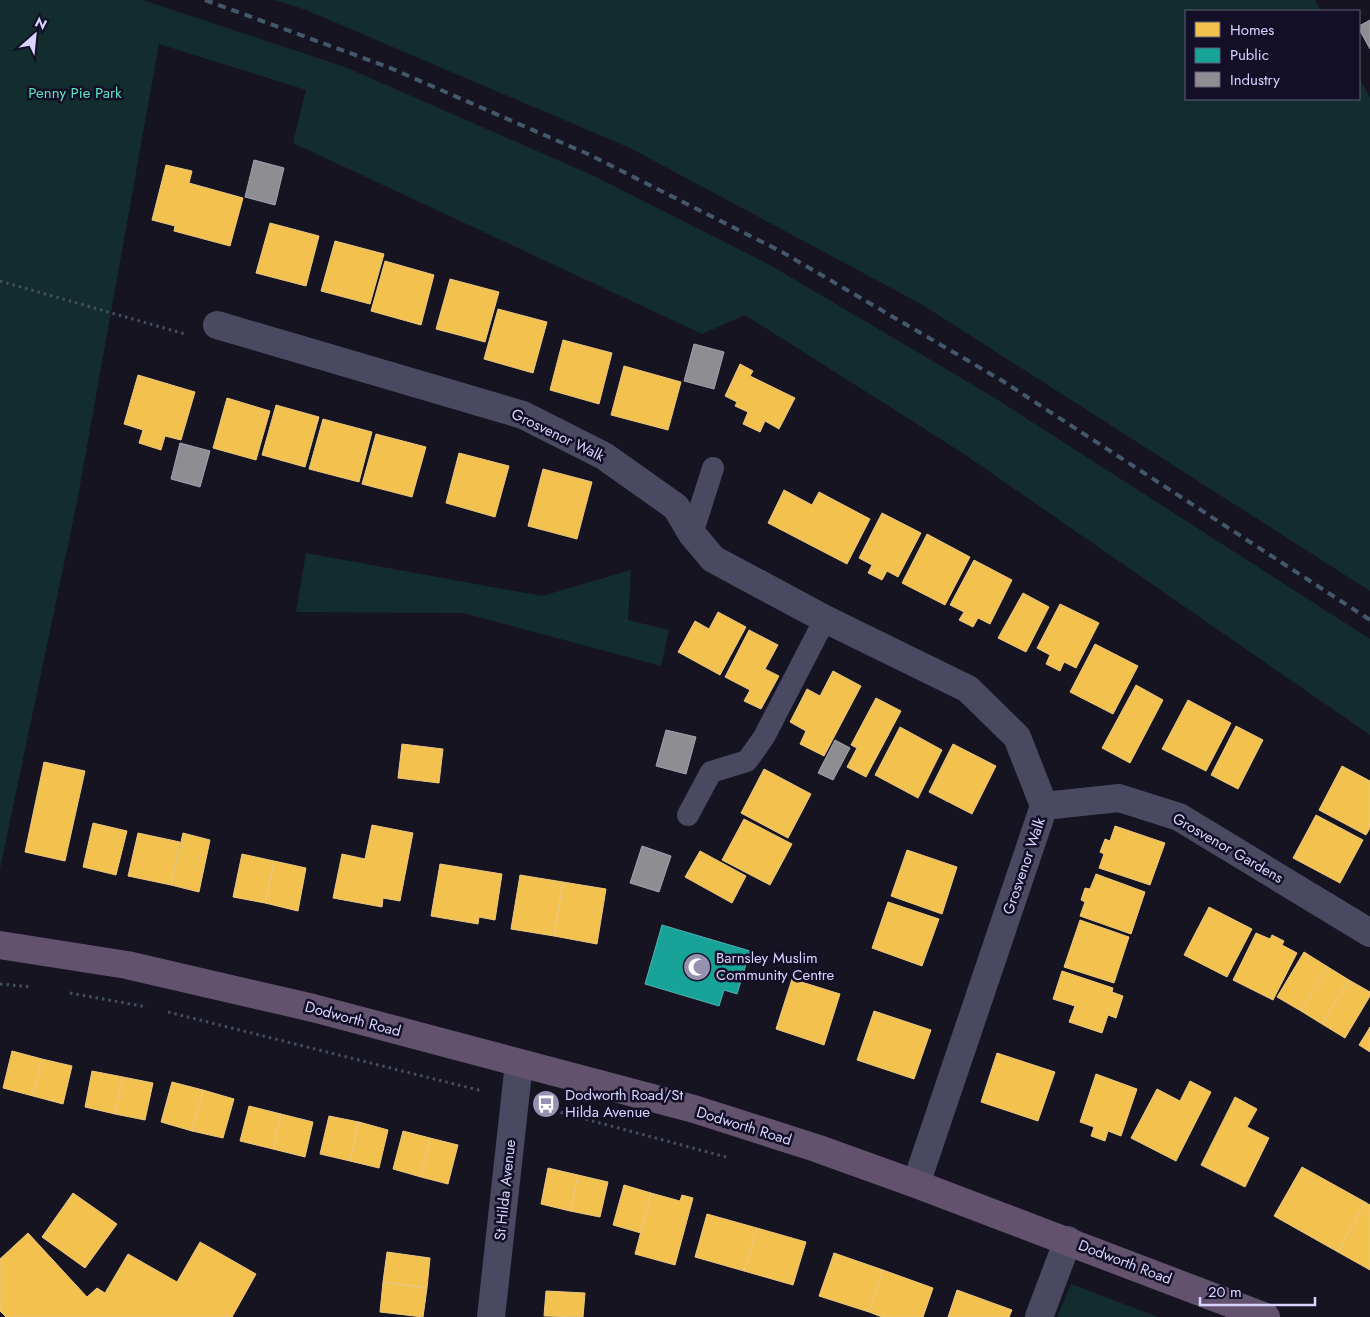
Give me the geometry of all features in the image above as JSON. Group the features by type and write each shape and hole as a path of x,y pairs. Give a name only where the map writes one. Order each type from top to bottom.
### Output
{"highway":[{"name":"Dodworth Road","path":"0,945 128,965 314,1008 694,1110 816,1148 916,1184 1068,1240 1266,1317"}],"street":[{"name":"Grosvenor Walk","path":"216,326 523,415 604,456 676,507 692,534 713,559 825,619 968,689 1017,737 1044,806 916,1184"},
{"name":"Grosvenor Gardens","path":"1044,806 1119,798 1179,817 1370,933"},
{"name":"St Hilda Avenue","path":"491,1317 519,1063"},
{"path":"1039,1317 1068,1240"}],"lane":[{"path":"692,534 713,468"},
{"path":"688,815 710,772 747,761 764,737 825,619"}],"path":[{"path":"0,281 187,335 216,326"},
{"path":"0,984 34,987"},
{"path":"61,991 152,1008"},
{"path":"162,1010 514,1100 732,1159"}],"green space":[{"name":"Penny Pie Park","path":"0,0 143,0 345,67 594,176 770,265 990,395 1370,639 1370,735 961,452 745,315 702,334 293,143 306,90 159,44 77,502 0,869"},
{"path":"275,0 1315,0 1320,10 1185,10 1185,100 1360,100 1360,80 1370,97 1370,591 921,304 630,148 306,10"},
{"path":"306,553 542,596 631,570 628,620 669,630 661,666 463,613 296,612"},
{"path":"1071,1284 1158,1317 1057,1317"}],"building: Homes":[{"path":"166,165 192,171 189,183 243,198 230,246 174,231 175,226 152,220"},
{"path":"270,223 319,236 306,286 256,273"},
{"path":"335,241 384,254 370,304 321,291"},
{"path":"385,261 434,275 421,325 371,311"},
{"path":"450,279 499,292 485,342 436,329"},
{"path":"498,309 547,322 533,373 484,359"},
{"path":"563,340 612,353 599,404 550,390"},
{"path":"740,364 753,371 750,376 795,398 779,429 765,421 760,432 743,424 748,412 735,406 737,402 725,396"},
{"path":"624,366 681,382 668,430 611,415"},
{"path":"138,375 195,392 181,440 165,436 161,450 139,443 143,430 124,424"},
{"path":"227,398 270,411 256,460 213,448"},
{"path":"276,405 319,417 305,467 262,455"},
{"path":"323,419 372,432 359,482 309,469"},
{"path":"376,434 426,447 412,497 362,484"},
{"path":"459,453 509,466 495,517 446,503"},
{"path":"543,469 592,482 577,539 528,526"},
{"path":"784,490 812,505 819,492 870,519 847,564 768,523"},
{"path":"882,513 921,533 898,577 887,571 882,580 868,573 872,565 859,558"},
{"path":"927,534 970,557 945,605 902,583"},
{"path":"974,560 1012,580 990,624 978,618 973,627 959,620 964,612 950,605"},
{"path":"1023,593 1049,607 1026,652 998,638"},
{"path":"1060,604 1099,623 1076,668 1064,662 1060,671 1046,664 1050,655 1037,648"},
{"path":"718,612 746,627 720,675 678,652 695,621 709,629"},
{"path":"749,630 778,645 765,669 779,676 761,709 744,701 750,690 725,677"},
{"path":"1095,644 1138,666 1113,714 1070,692"},
{"path":"833,671 861,686 824,756 800,744 806,731 790,722 807,689 820,696"},
{"path":"1136,685 1163,700 1130,763 1102,748"},
{"path":"876,698 901,711 866,777 847,767 857,748 851,745"},
{"path":"1188,700 1231,723 1206,771 1162,749"},
{"path":"1236,726 1263,740 1238,789 1211,775"},
{"path":"900,727 942,750 918,798 875,775"},
{"path":"402,744 443,749 439,783 398,778"},
{"path":"953,744 996,766 972,814 929,792"},
{"path":"44,762 85,771 65,861 25,852"},
{"path":"1342,766 1370,781 1370,828 1366,835 1319,810"},
{"path":"764,769 811,794 788,838 741,813"},
{"path":"1316,815 1363,840 1340,883 1293,858"},
{"path":"744,819 792,844 770,885 722,860"},
{"path":"93,823 127,831 116,875 83,867"},
{"path":"372,825 413,833 400,901 383,898 382,907 333,898 342,854 365,859"},
{"path":"1115,826 1165,843 1150,885 1099,868 1104,854 1100,852 1105,839 1110,841"},
{"path":"138,833 180,842 171,885 128,876"},
{"path":"183,833 210,840 199,892 171,885"},
{"path":"907,850 957,867 942,914 891,896"},
{"path":"700,851 746,876 732,903 685,877"},
{"path":"242,854 274,861 265,903 233,897"},
{"path":"274,861 306,868 298,911 265,903"},
{"path":"440,864 502,874 495,920 479,917 478,924 431,916"},
{"path":"1096,874 1145,892 1131,934 1080,916 1085,902 1081,900 1085,888 1090,889"},
{"path":"520,875 563,882 554,936 511,929"},
{"path":"563,882 606,889 597,944 554,936"},
{"path":"888,902 939,919 922,966 872,948"},
{"path":"1209,907 1252,929 1227,977 1184,955"},
{"path":"1080,920 1129,937 1114,983 1064,967"},
{"path":"1256,933 1270,939 1272,935 1284,941 1282,945 1297,953 1273,1000 1233,980"},
{"path":"1304,952 1328,967 1301,1011 1277,997"},
{"path":"1328,967 1349,980 1322,1024 1301,1011"},
{"path":"1062,971 1113,988 1112,992 1123,996 1116,1018 1108,1015 1102,1033 1069,1022 1075,1006 1053,999"},
{"path":"792,979 840,994 824,1045 776,1029"},
{"path":"1349,980 1370,992 1370,996 1345,1038 1322,1024"},
{"path":"874,1011 931,1030 914,1079 857,1060"},
{"path":"1370,1027 1370,1052 1359,1045"},
{"path":"12,1051 42,1059 33,1096 3,1088"},
{"path":"997,1053 1055,1072 1038,1121 981,1102"},
{"path":"42,1059 72,1066 63,1104 33,1096"},
{"path":"92,1071 123,1077 115,1114 85,1107"},
{"path":"1096,1074 1137,1089 1121,1136 1108,1131 1105,1141 1091,1136 1094,1127 1080,1122"},
{"path":"123,1077 153,1083 145,1120 115,1114"},
{"path":"1190,1081 1211,1092 1176,1161 1131,1138 1157,1089 1180,1101"},
{"path":"172,1082 203,1090 192,1131 161,1122"},
{"path":"203,1090 234,1099 223,1138 192,1131"},
{"path":"1235,1097 1257,1109 1247,1127 1269,1138 1245,1187 1201,1165"},
{"path":"249,1106 281,1114 273,1149 240,1141"},
{"path":"281,1114 313,1122 305,1157 273,1149"},
{"path":"329,1116 359,1122 350,1161 320,1154"},
{"path":"359,1122 388,1130 379,1168 350,1161"},
{"path":"403,1131 430,1138 421,1177 393,1169"},
{"path":"430,1138 458,1145 448,1184 421,1177"},
{"path":"1302,1167 1365,1202 1338,1252 1274,1216"},
{"path":"548,1168 578,1175 570,1211 541,1204"},
{"path":"578,1175 608,1182 600,1217 570,1211"},
{"path":"624,1185 651,1193 641,1233 613,1225"},
{"path":"73,1193 117,1224 85,1268 42,1237"},
{"path":"651,1193 680,1201 682,1195 693,1198 675,1265 635,1254"},
{"path":"1365,1202 1370,1205 1370,1270 1338,1252"},
{"path":"707,1214 757,1228 744,1271 695,1257"},
{"path":"757,1228 806,1242 793,1285 744,1271"},
{"path":"28,1233 87,1297 97,1288 105,1293 128,1254 177,1282 200,1242 256,1274 232,1317 6,1317 0,1311 0,1259"},
{"path":"387,1252 430,1258 427,1288 383,1282"},
{"path":"834,1253 883,1270 869,1312 819,1296"},
{"path":"883,1270 933,1288 923,1317 882,1317 869,1312"},
{"path":"383,1282 427,1288 423,1317 380,1312"},
{"path":"957,1290 1012,1310 1009,1317 948,1317"},
{"path":"546,1291 585,1293 583,1317 544,1316"}],"building: Public":[{"name":"Barnsley Muslim Community Centre","path":"662,925 750,951 737,994 724,990 719,1006 645,984"}],"building: Industry":[{"path":"1370,20 1370,49 1360,31 1360,25"},
{"path":"254,160 284,168 275,205 245,197"},
{"path":"694,344 724,352 714,389 684,381"},
{"path":"180,443 210,451 200,487 171,479"},
{"path":"666,730 696,737 686,774 656,766"},
{"path":"835,740 850,748 833,780 818,773"},
{"path":"642,846 671,856 659,892 630,883"}],"railway":[{"path":"205,0 388,67 588,154 782,252 1001,380 1370,620"}],"place":[{"name":"Barnsley Muslim Community Centre","path":"697,967"},
{"name":"Dodworth Road/St Hilda Avenue","path":"546,1104"}]}
